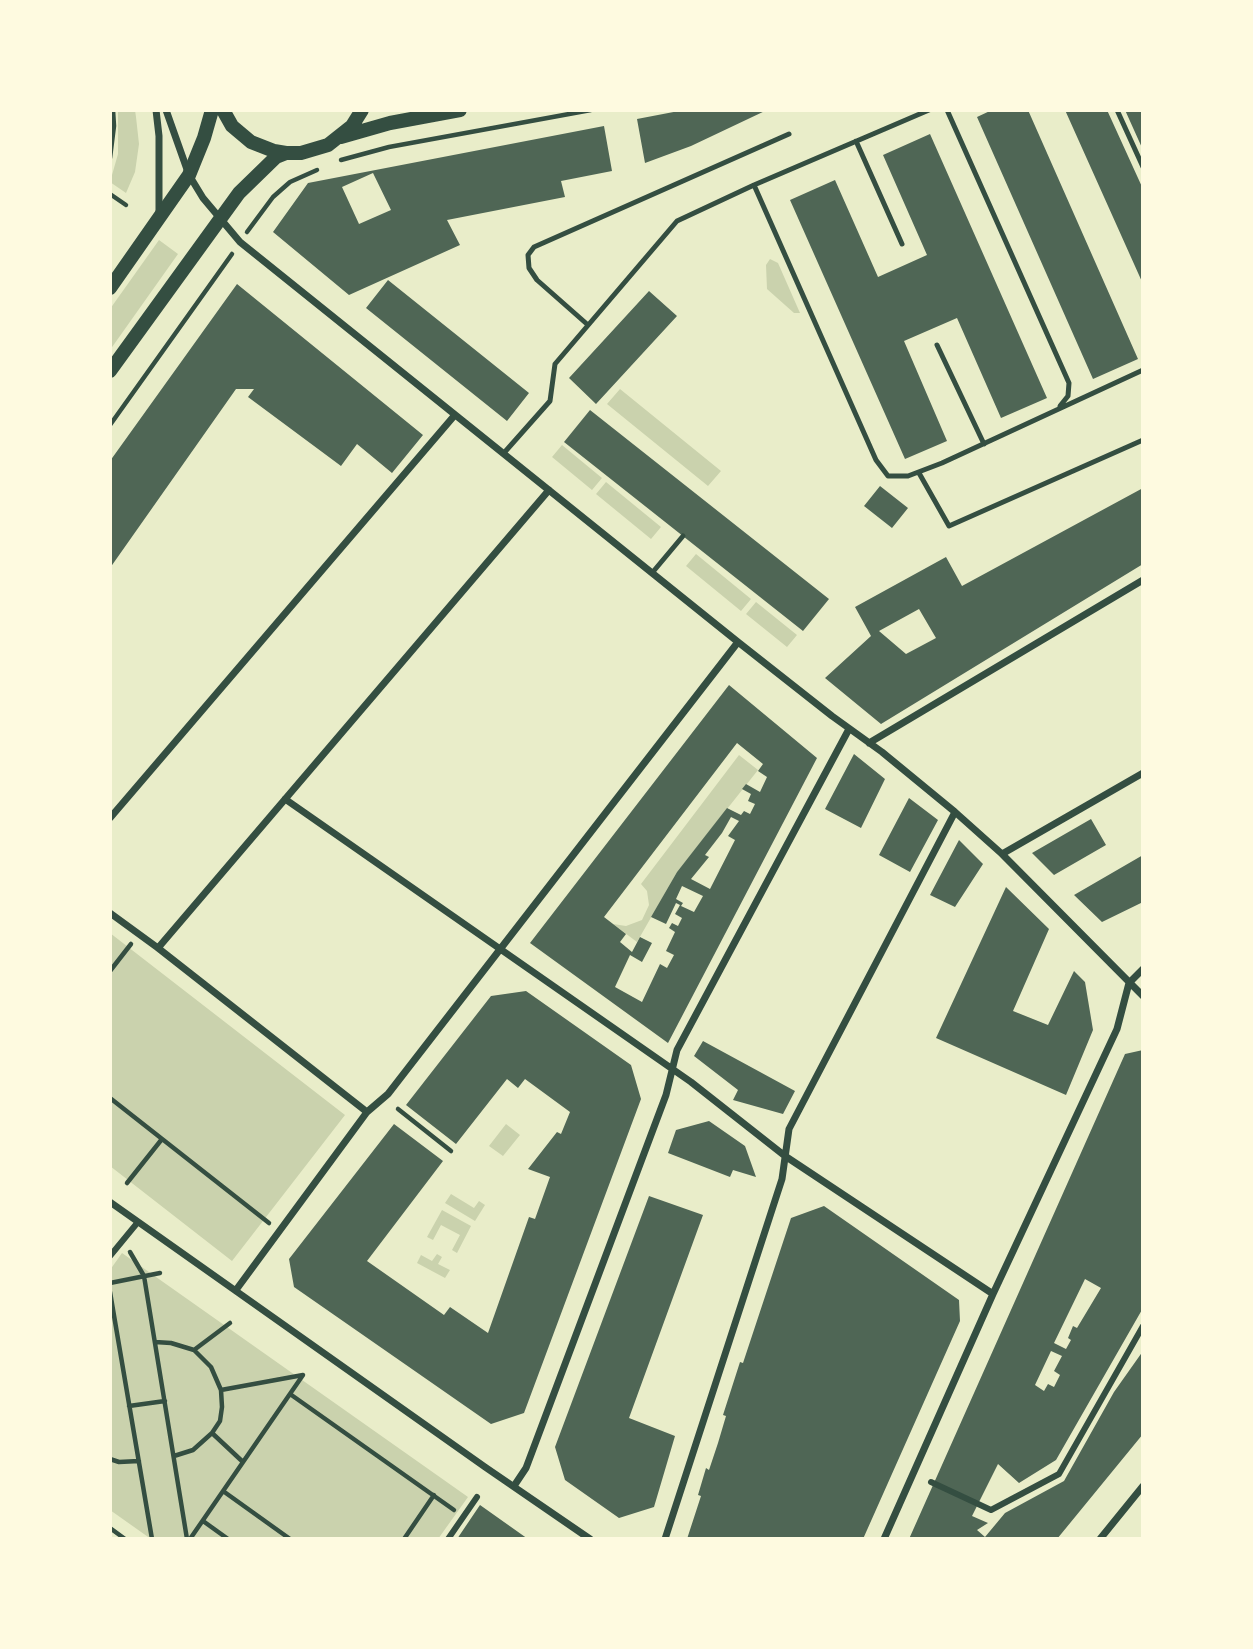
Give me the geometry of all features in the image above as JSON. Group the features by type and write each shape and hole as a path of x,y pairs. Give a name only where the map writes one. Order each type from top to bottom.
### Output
{"main road":[{"path":"110,288 189,175 212,110"},
{"path":"223,110 232,125 251,142 286,153 314,150 340,137 390,123 460,110"},
{"path":"340,137 352,126 362,110"},
{"path":"110,371 239,193 276,157 286,153"}],"street":[{"path":"156,110 159,136 159,218"},
{"path":"166,110 189,175 219,219 240,242 454,416 956,813 1002,854 1143,996"},
{"path":"110,818 454,416"},
{"path":"158,948 549,490"},
{"path":"869,743 1143,580"},
{"path":"236,1290 367,1112 388,1094 738,642"},
{"path":"514,1486 529,1458 666,1095 677,1050 849,729"},
{"path":"1002,854 1143,774"},
{"path":"285,799 673,1069 785,1156 993,1294"},
{"path":"665,1539 782,1179 789,1129 956,813"},
{"path":"110,913 367,1112"},
{"path":"884,1539 993,1294 1117,1030 1129,983 1143,969"},
{"path":"110,1202 590,1539"},
{"path":"110,1256 138,1222"},
{"path":"931,1482 990,1510 1059,1474 1143,1326"},
{"path":"1100,1539 1143,1486"},
{"path":"448,1539 477,1497"}],"lane":[{"path":"503,454 550,401 555,364 677,221 929,110"},
{"path":"947,110 1069,383 1068,396 1058,409"},
{"path":"1117,110 1143,167"},
{"path":"587,325 537,280 529,268 528,255 534,247 789,134"},
{"path":"856,141 902,244"},
{"path":"754,185 876,460 888,477 919,473 1143,370"},
{"path":"937,345 984,444"},
{"path":"919,473 949,526 1143,440"},
{"path":"652,573 683,536"}],"path":[{"path":"110,158 113,110"},
{"path":"330,164 389,147 591,110"},
{"path":"254,223 273,197 290,181 320,168"},
{"path":"110,194 126,205"},
{"path":"110,425 228,259"},
{"path":"110,1098 279,1231"},
{"path":"398,1109 451,1152"},
{"path":"127,1184 162,1139"},
{"path":"110,1283 160,1273"},
{"path":"144,1276 189,1539"},
{"path":"110,1292 152,1539"},
{"path":"194,1350 230,1323"},
{"path":"155,1342 171,1343 194,1350 211,1367 221,1390 220,1420 212,1433 193,1450 174,1456"},
{"path":"111,1353 120,1350"},
{"path":"189,1539 303,1374 221,1390"},
{"path":"290,1394 464,1516"},
{"path":"129,1406 164,1401"},
{"path":"212,1433 243,1462"},
{"path":"110,1459 119,1462 139,1461"},
{"path":"223,1491 290,1539"},
{"path":"404,1539 433,1495"},
{"path":"203,1521 228,1539"},
{"path":"110,1528 125,1539"}],"green space":[{"path":"118,110 135,110 139,144 135,172 126,193 110,182 118,154"},
{"path":"159,240 178,254 110,350 110,309"},
{"path":"770,259 778,263 800,313 794,313 767,289 766,265"},
{"path":"620,389 721,471 708,486 607,404"},
{"path":"562,445 602,478 592,490 552,457"},
{"path":"606,482 661,527 651,539 596,494"},
{"path":"696,554 751,599 741,611 686,566"},
{"path":"756,602 797,635 787,647 746,614"},
{"path":"739,755 758,770 677,872 637,942 613,924 626,926 642,920 649,905 647,891 641,884"},
{"path":"110,933 345,1115 232,1261 110,1166"},
{"path":"506,1124 520,1135 503,1156 489,1146"},
{"path":"451,1194 474,1208 479,1201 485,1205 475,1221 445,1203"},
{"path":"442,1210 471,1226 457,1253 452,1250 460,1235 441,1225 433,1240 427,1237"},
{"path":"122,1253 468,1497 438,1539 151,1539 110,1510 110,1270"},
{"path":"437,1254 442,1257 438,1264 450,1270 445,1278 417,1263 421,1255 432,1261"}],"building":[{"path":"684,110 767,110 691,146 645,163 637,119"},
{"path":"992,110 1028,110 1138,359 1093,379 977,117"},
{"path":"1065,110 1107,110 1143,189 1143,284"},
{"path":"1125,110 1143,110 1143,150"},
{"path":"604,126 612,171 561,181 565,197 447,220 460,245 349,295 273,232 308,183","holes":["373,173 391,210 359,224 342,187"]},
{"path":"930,134 1047,398 1001,418 957,318 904,341 947,441 905,459 790,200 835,180 878,277 927,255 883,155"},
{"path":"388,280 529,393 507,421 366,308"},
{"path":"237,284 423,435 392,473 357,444 341,466 248,397 254,389 236,389 110,568 110,461"},
{"path":"649,291 677,316 596,404 569,378"},
{"path":"590,410 829,599 803,631 564,442"},
{"path":"880,486 908,508 892,528 864,506"},
{"path":"1143,488 1143,564 881,724 825,678 871,636 855,607 946,557 962,586","holes":["919,609 936,638 906,654 879,631"]},
{"path":"729,685 817,758 668,1043 530,943","holes":["737,743 763,764 758,771 767,777 760,792 746,784 742,789 751,794 748,801 755,804 750,814 744,811 741,815 727,808 677,872 651,917 666,924 676,903 680,905 675,914 682,918 678,926 672,923 669,928 675,932 666,951 674,955 667,968 660,964 642,1002 615,987 630,955 642,962 652,943 640,937 632,952 620,942 626,934 604,917","731,817 739,821 728,836 735,840 710,889 691,879 709,857 705,855","682,886 703,896 694,912 681,906 683,903 676,899"]},
{"path":"854,754 885,779 861,828 825,809"},
{"path":"909,798 938,820 910,872 879,855"},
{"path":"1091,819 1106,845 1054,875 1032,853"},
{"path":"959,840 983,864 955,907 930,895"},
{"path":"1143,855 1143,902 1102,922 1074,895"},
{"path":"1006,887 1049,929 1013,1011 1048,1025 1074,971 1085,982 1093,1030 1066,1095 936,1038"},
{"path":"526,991 631,1065 641,1099 524,1413 491,1424 294,1287 289,1259 394,1124 443,1161 367,1261 444,1315 450,1307 488,1333 529,1217 535,1219 550,1177 528,1169 557,1132 561,1134 570,1112 525,1079 518,1088 507,1079 456,1144 406,1105 491,996"},
{"path":"703,1041 795,1091 783,1114 733,1100 738,1090 694,1056"},
{"path":"1143,1050 1143,1308 1056,1460 1019,1483 998,1464 972,1516 988,1523 977,1530 985,1537 1005,1513 1064,1481 1114,1392 1143,1351 1143,1434 1057,1539 909,1539 1125,1054","holes":["1085,1279 1101,1288 1077,1328 1073,1326 1068,1338 1071,1340 1066,1349 1054,1343","1051,1351 1062,1356 1054,1371 1060,1375 1054,1387 1048,1384 1044,1391 1035,1385"]},
{"path":"709,1121 745,1146 756,1177 733,1170 730,1177 668,1153 676,1130"},
{"path":"649,1196 703,1215 629,1418 675,1436 654,1507 619,1518 565,1480 555,1447"},
{"path":"824,1206 959,1300 960,1321 863,1539 687,1539 701,1496 698,1495 706,1468 709,1470 718,1443 726,1416 723,1415 740,1362 743,1363 791,1218"},
{"path":"480,1505 528,1539 457,1539"}]}
